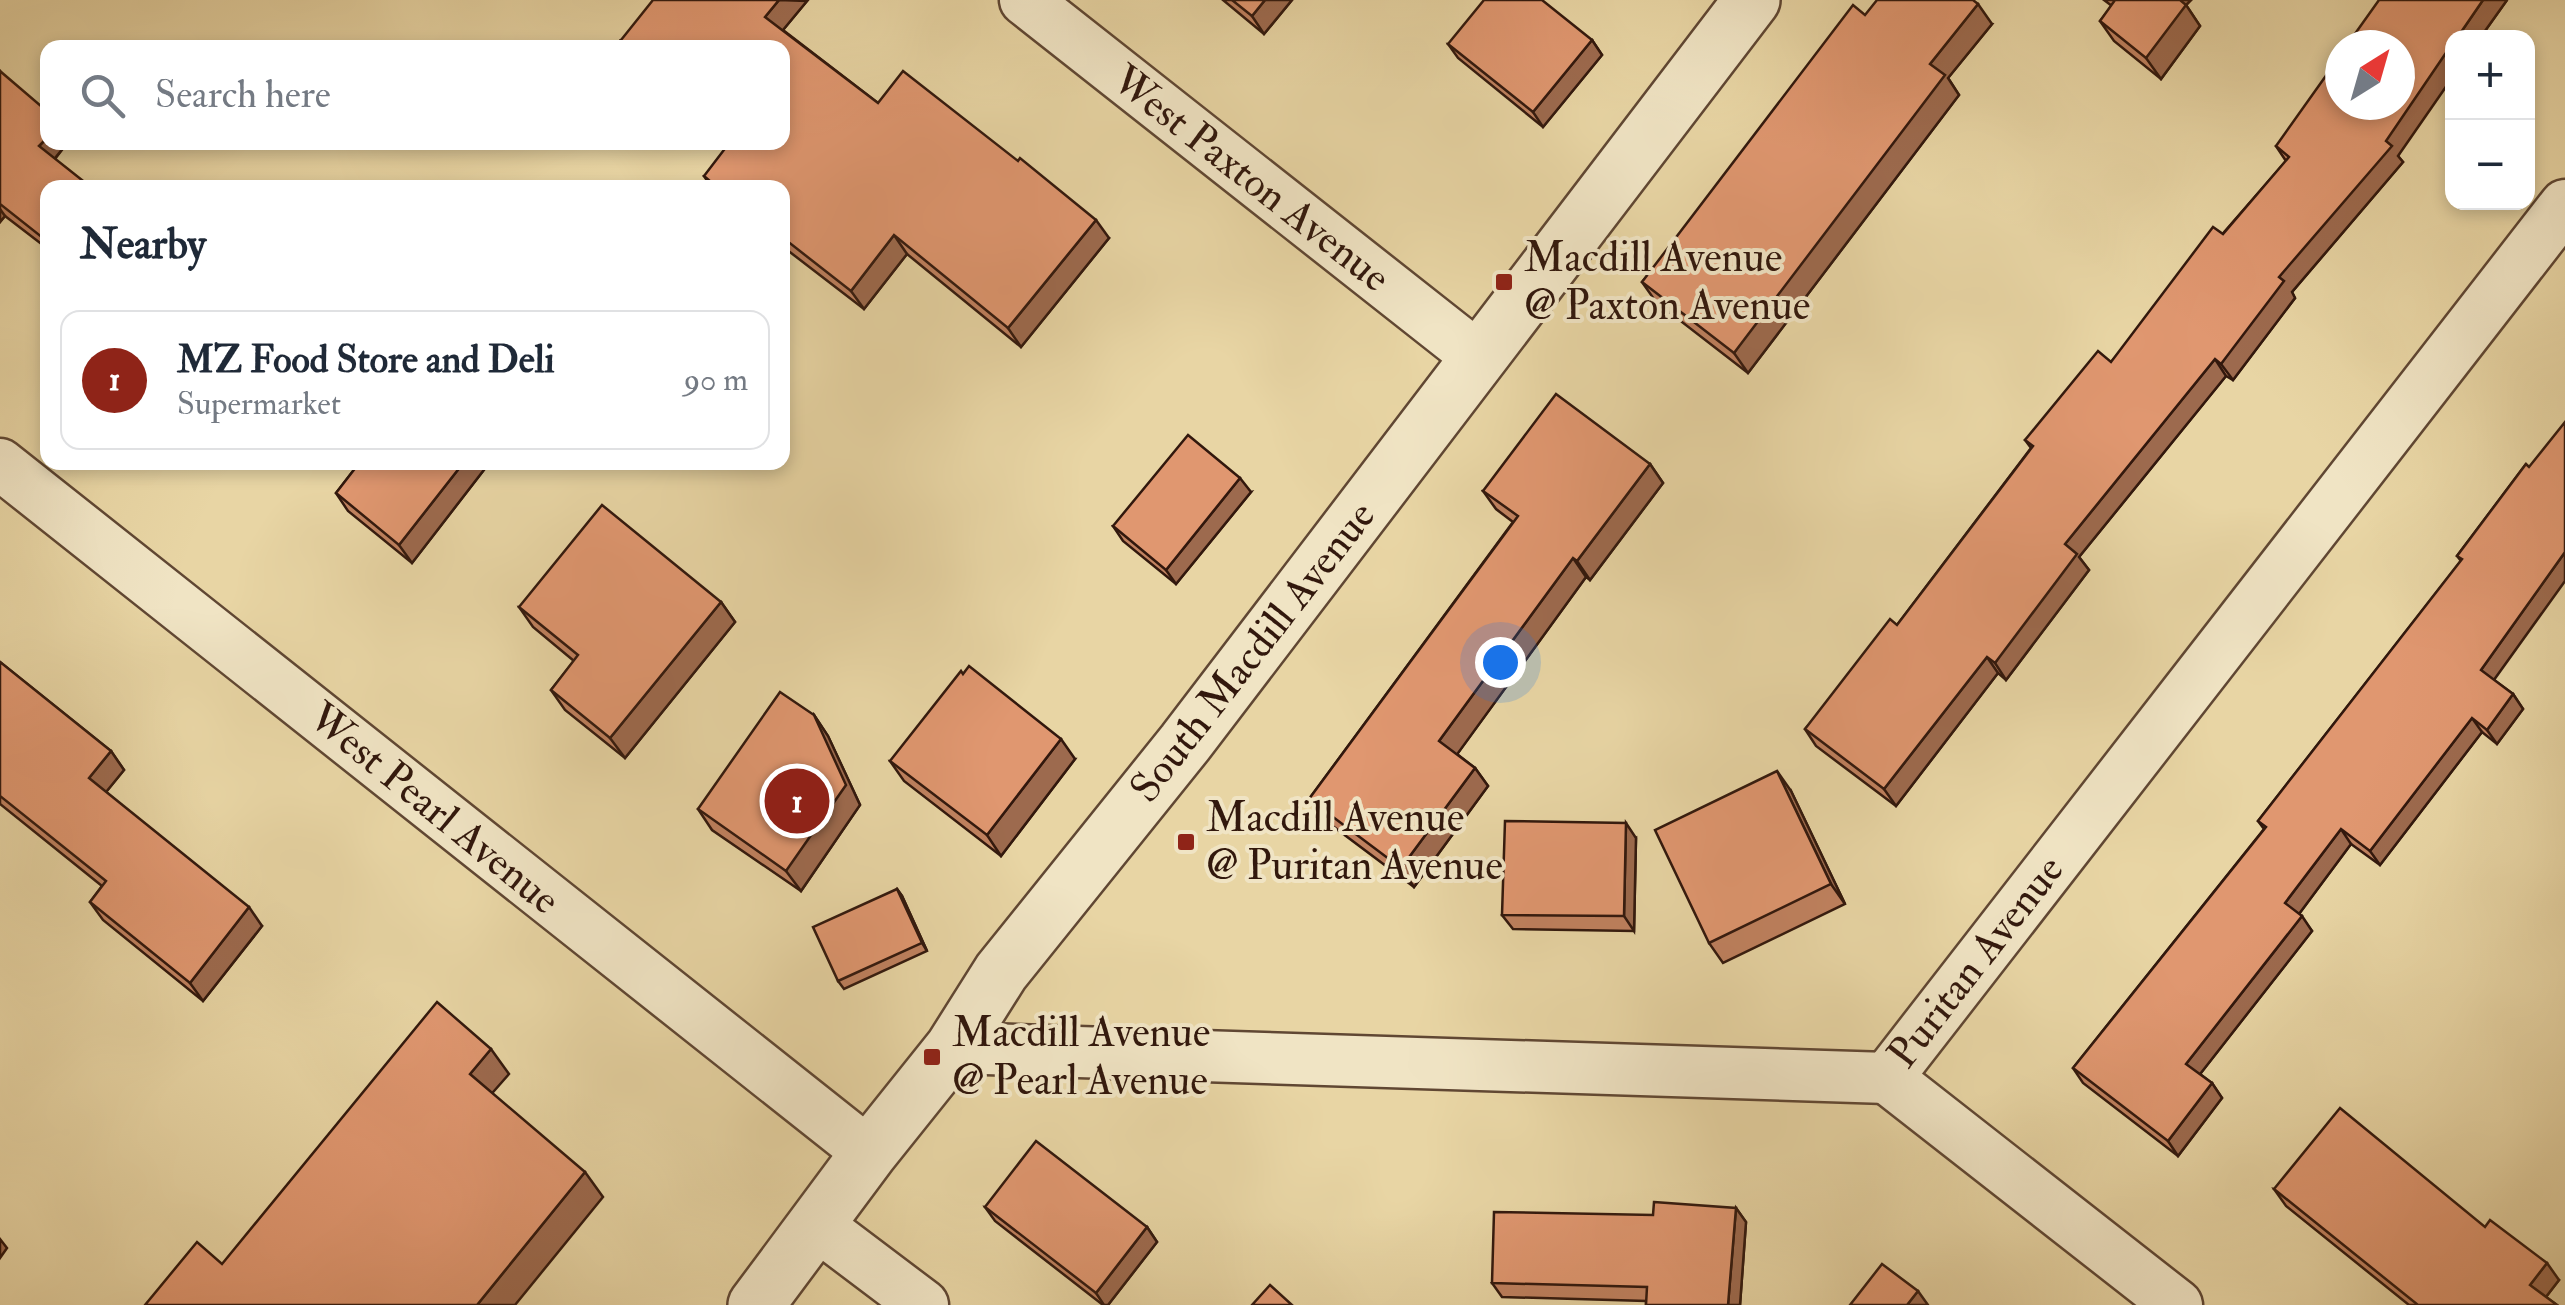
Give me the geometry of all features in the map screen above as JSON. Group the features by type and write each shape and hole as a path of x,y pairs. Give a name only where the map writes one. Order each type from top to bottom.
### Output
{"street":[{"name":"West Paxton Avenue","path":"1025,0 1478,357"},
{"name":"South Macdill Avenue","path":"756,1305 953,1048 1002,972 1185,743 1752,0"},
{"name":"Puritan Avenue","path":"953,1048 1887,1078 2565,204"},
{"name":"West Pearl Avenue","path":"0,464 869,1153"},
{"path":"1887,1078 2177,1305"},
{"path":"817,1225 923,1305"}],"building":[{"path":"653,0 779,0 765,17 878,103 903,71 1096,220 1008,328 894,235 851,291 790,243 790,180 709,180 704,176 724,150 790,150 790,40 621,40"},
{"path":"1232,0 1265,0 1252,16"},
{"path":"1484,0 1542,0 1592,40 1533,112 1448,44"},
{"path":"1877,0 1973,0 1978,4 1930,64 1945,75 1734,353 1642,282 1853,5 1865,15"},
{"path":"2115,0 2180,0 2186,5 2146,58 2100,21"},
{"path":"2379,0 2483,0 2462,30 2445,30 2445,54 2415,98 2415,30 2358,30"},
{"path":"0,71 40,105 40,150 82,180 40,180 40,236 0,204"},
{"path":"2325,77 2325,120 2400,120 2386,141 2392,146 2279,277 2284,281 2221,364 2215,359 2065,544 2077,554 1995,663 1987,657 1884,789 1805,729 1890,619 1897,625 2033,446 2025,440 2098,351 2111,362 2213,227 2223,234 2289,157 2276,146"},
{"path":"1556,394 1650,464 1577,561 1573,558 1439,741 1475,768 1401,868 1309,799 1518,516 1483,491"},
{"path":"2565,422 2565,552 2481,670 2513,694 2487,730 2472,718 2370,851 2341,829 2285,903 2302,916 2186,1064 2212,1083 2168,1141 2073,1068 2266,827 2258,821 2462,559 2457,556 2526,464 2529,467"},
{"path":"1188,435 1240,478 1166,570 1113,526"},
{"path":"354,470 458,470 399,545 336,493"},
{"path":"602,505 721,602 610,738 551,690 578,655 519,607"},
{"path":"0,662 111,751 89,778 249,907 190,983 90,902 106,881 0,796"},
{"path":"969,666 1061,739 987,835 890,761"},
{"path":"780,692 814,715 846,785 786,871 698,809"},
{"path":"1777,771 1831,884 1709,943 1655,830"},
{"path":"1505,821 1626,823 1624,916 1502,915"},
{"path":"897,889 922,943 838,981 813,927"},
{"path":"437,1002 491,1049 470,1074 585,1172 477,1305 145,1305 197,1242 222,1264"},
{"path":"2340,1108 2485,1227 2490,1220 2547,1263 2530,1285 2557,1305 2418,1305 2274,1189"},
{"path":"1036,1141 1147,1227 1096,1293 985,1207"},
{"path":"1654,1202 1736,1208 1728,1305 1646,1305 1647,1287 1492,1283 1494,1212 1653,1215"},
{"path":"1882,1264 1918,1291 1907,1305 1850,1305"},
{"path":"1270,1285 1292,1305 1252,1305"}],"place":[{"name":"Macdill Avenue @ Paxton Avenue","path":"1504,282"},
{"name":"MZ Food Store and Deli","path":"797,801"},
{"name":"Macdill Avenue @ Puritan Avenue","path":"1186,842"},
{"name":"Macdill Avenue @ Pearl Avenue","path":"932,1057"}]}
